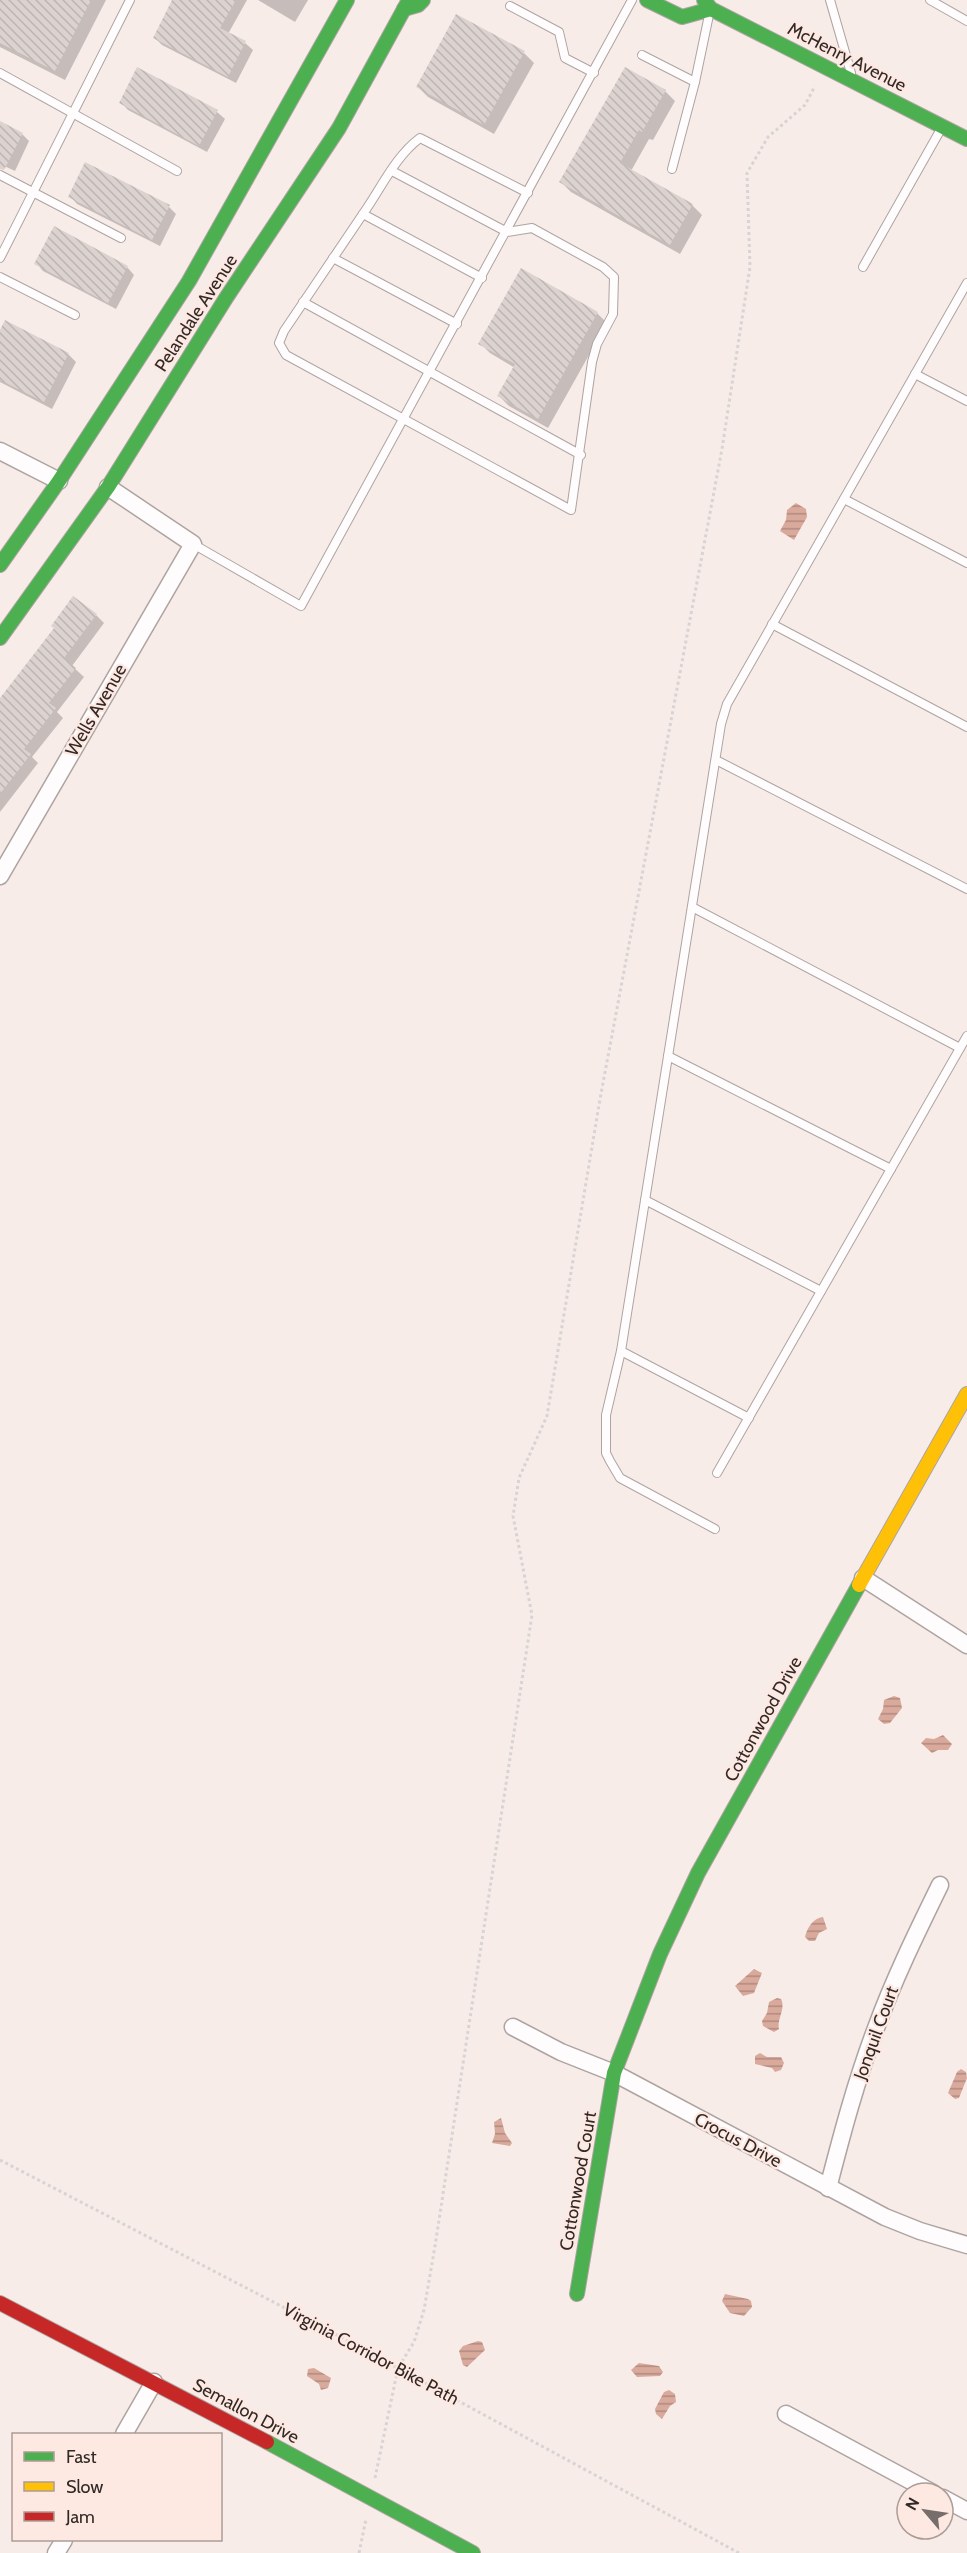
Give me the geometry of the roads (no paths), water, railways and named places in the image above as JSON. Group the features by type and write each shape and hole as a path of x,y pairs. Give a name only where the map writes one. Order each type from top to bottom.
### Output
{"main road":[{"name":"Pelandale Avenue","path":"0,565 59,481 189,281 347,0"},
{"path":"406,4 418,5 423,0"},
{"path":"647,0 682,17 707,4"},
{"name":"Pelandale Avenue","path":"0,638 108,487 226,298 339,128 406,4"},
{"name":"McHenry Avenue","path":"707,4 967,139"},
{"name":"Cottonwood Drive","path":"614,2073 660,1954 698,1873 967,1394"},
{"name":"Cottonwood Court","path":"577,2294 614,2073"},
{"name":"Semallon Drive","path":"0,2303 154,2382 473,2553"}],"street":[{"path":"0,451 59,481"},
{"path":"108,487 193,544"},
{"name":"Wells Avenue","path":"0,876 193,544"},
{"path":"863,1578 967,1645"},
{"name":"Jonquil Court","path":"828,2188 852,2098 876,2028 905,1958 940,1885"},
{"name":"Crocus Drive","path":"513,2027 561,2052 614,2073 885,2217 920,2231 967,2245"},
{"path":"125,2433 154,2382"},
{"path":"786,2414 911,2481"}],"lane":[{"path":"0,258 130,0"},
{"path":"193,544 301,606 632,0"},
{"path":"830,0 852,79"},
{"path":"930,0 967,21"},
{"path":"672,169 695,82 707,4"},
{"path":"510,6 559,32 565,58 594,73"},
{"path":"642,55 695,82"},
{"path":"0,73 177,171"},
{"path":"863,267 943,126"},
{"path":"392,171 507,232 532,228 603,267 614,277 613,314 597,344 592,362 581,455 571,510 286,355 279,343 284,331 407,147 420,138 528,193"},
{"path":"0,175 121,238"},
{"path":"363,214 482,278"},
{"path":"333,258 457,324"},
{"path":"0,277 75,315"},
{"path":"715,1529 620,1478 606,1453 606,1415 621,1351 716,760 727,704 967,283"},
{"path":"303,302 581,455"},
{"path":"915,374 967,401"},
{"path":"844,499 967,563"},
{"path":"772,624 967,727"},
{"path":"716,760 967,889"},
{"path":"692,907 960,1048"},
{"path":"717,1473 967,1036"},
{"path":"668,1056 891,1169"},
{"path":"645,1200 821,1291"},
{"path":"621,1351 749,1418"}]}
